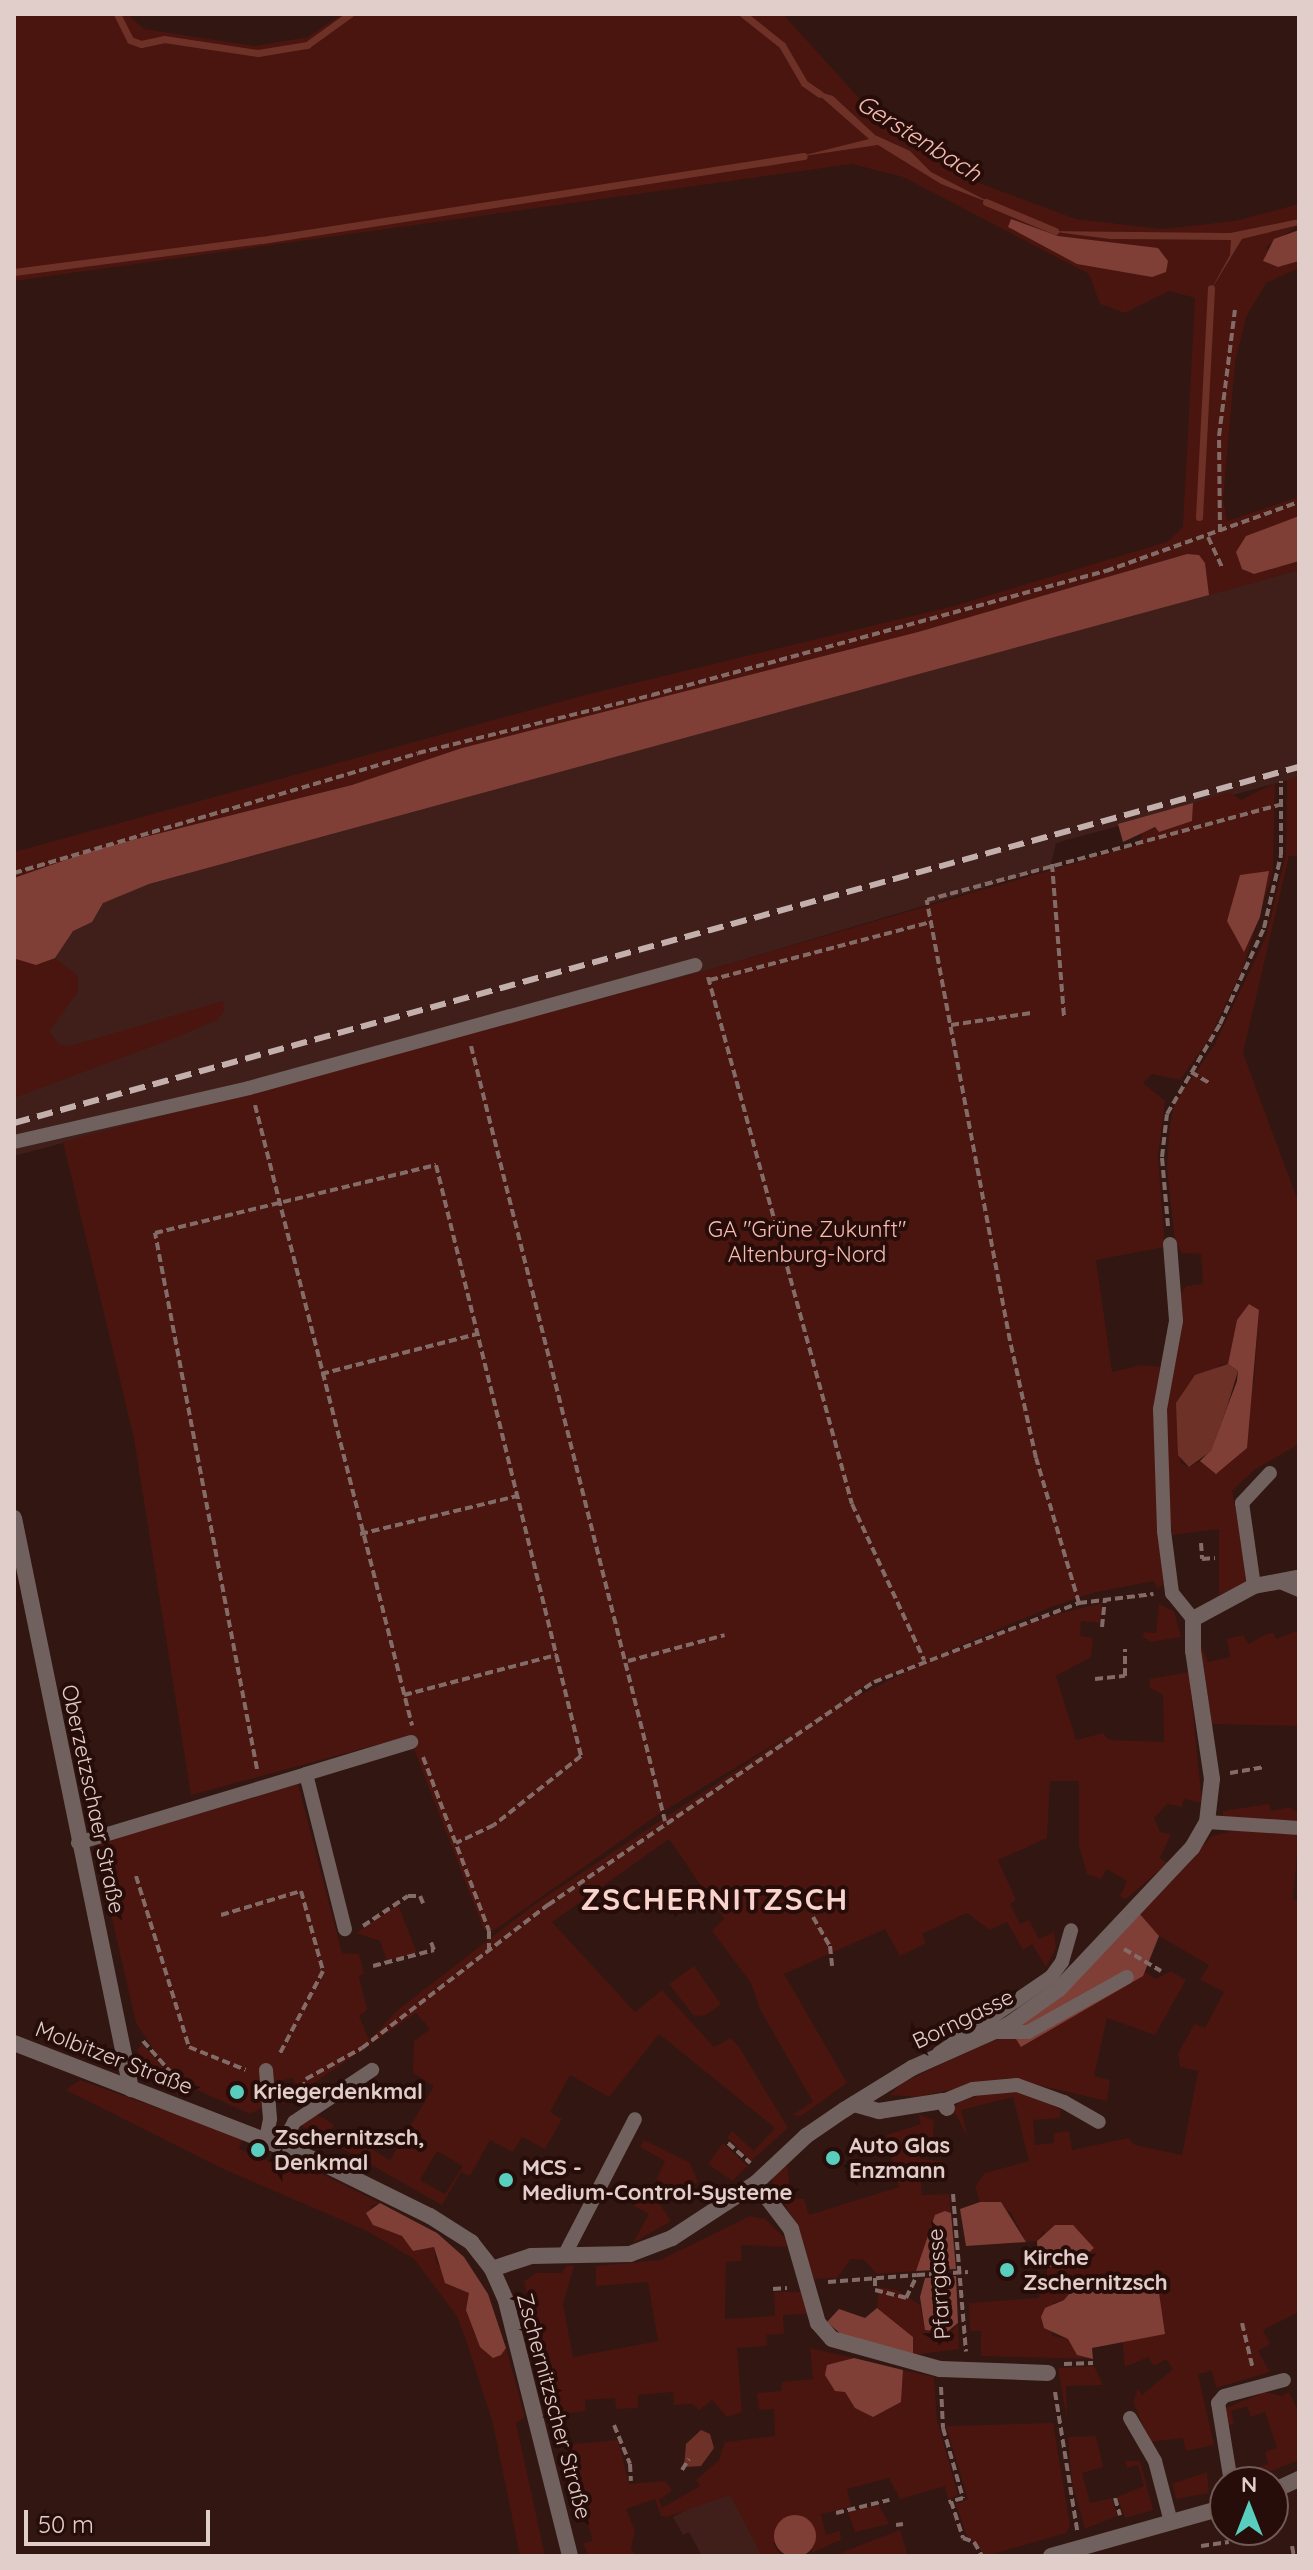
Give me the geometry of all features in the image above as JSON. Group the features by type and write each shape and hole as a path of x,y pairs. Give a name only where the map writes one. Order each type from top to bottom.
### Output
{"street":[{"name":"Oberzetzschaer Straße","path":"14,1518 78,1843 131,2089"},
{"path":"1193,1619 1254,1586 1293,1588"},
{"name":"Borngasse","path":"492,2269 514,2259 647,2249 711,2216 760,2179 813,2130 933,2057 992,2032 1033,2009 1082,1969 1125,1916 1192,1848 1207,1822 1212,1775 1193,1651 1193,1619"},
{"name":"Molbitzer Straße","path":"14,2043 282,2145 451,2228 492,2269"},
{"path":"854,2104 879,2111 945,2105"},
{"name":"Pfarrgasse","path":"760,2179 781,2211 808,2283 818,2323 832,2339 940,2369 1053,2369"},
{"name":"Zschernitzscher Straße","path":"492,2269 516,2339 570,2556"},
{"path":"1051,2556 1209,2511"}],"lane":[{"path":"14,1142 249,1088 695,965"},
{"path":"1170,1244 1176,1321 1164,1372 1159,1450 1172,1593 1193,1619"},
{"path":"1254,1586 1242,1503 1270,1473"},
{"path":"78,1843 414,1741"},
{"path":"306,1774 352,1928"},
{"path":"1207,1822 1299,1828"},
{"path":"933,2057 1051,1977 1062,1962 1071,1930"},
{"path":"992,2032 1028,2032 1127,1977"},
{"path":"266,2070 269,2107 266,2139"},
{"path":"282,2145 294,2122 372,2070"},
{"path":"945,2105 985,2086 1017,2085 1064,2102 1099,2122"},
{"path":"564,2256 635,2119"},
{"path":"1228,2466 1218,2403 1224,2396 1284,2380"},
{"path":"1130,2418 1155,2461 1171,2522"}],"path":[{"path":"1220,532 1219,436 1235,310"},
{"path":"14,873 418,753 850,643 1208,537 1299,502"},
{"path":"1208,537 1223,569"},
{"path":"1170,1244 1163,1139 1172,1100 1220,1024 1264,928 1281,855 1281,781"},
{"path":"1079,1603 1036,1458 927,900 1282,802"},
{"path":"1052,864 1064,1018"},
{"path":"710,980 931,922"},
{"path":"695,965 710,980 852,1504 924,1660"},
{"path":"951,1025 1031,1013"},
{"path":"466,1028 628,1661 666,1822"},
{"path":"1191,1072 1211,1084"},
{"path":"249,1088 281,1201 320,1375 414,1741 489,1931 489,1950"},
{"path":"260,1787 155,1233 436,1165 580,1743 577,1763 494,1825 456,1843"},
{"path":"320,1375 477,1334"},
{"path":"360,1534 517,1496"},
{"path":"1201,1543 1202,1559 1215,1558"},
{"path":"269,2107 362,2048 489,1950 666,1822 874,1682 924,1660 1079,1603 1172,1593"},
{"path":"1102,1627 1105,1599"},
{"path":"628,1661 725,1635"},
{"path":"1095,1679 1125,1676 1125,1649"},
{"path":"404,1695 557,1655"},
{"path":"1212,1775 1264,1767"},
{"path":"136,1876 189,2047 249,2071 266,2070 271,2068 323,1971 301,1891 221,1915"},
{"path":"352,1928 408,1896 420,1896 423,1903"},
{"path":"813,1917 830,1946 832,1966"},
{"path":"373,1966 434,1950 431,1942"},
{"path":"1128,1951 1161,1971"},
{"path":"117,2022 132,2020 159,2064 193,2093 187,2110"},
{"path":"728,2143 760,2179"},
{"name":"Pfarrgasse","path":"953,2194 965,2272 968,2371"},
{"path":"808,2283 965,2272"},
{"path":"875,2278 875,2290 906,2298 917,2275"},
{"path":"1242,2323 1252,2366"},
{"path":"1082,2547 1067,2484 1053,2369 1093,2363"},
{"path":"940,2369 943,2428 963,2498 950,2502 963,2538 974,2542 982,2556"},
{"path":"614,2425 630,2464 631,2481"},
{"path":"682,2470 689,2459"},
{"path":"836,2513 889,2500"},
{"path":"896,2525 903,2524"},
{"path":"1201,2546 1209,2545"},
{"path":"1292,2546 1294,2556"}],"shaded area":[{"path":"813,90 833,96 875,135 910,151 931,172 995,205 941,184 878,145 797,157 869,139"},
{"path":"1011,219 1058,236 1158,248 1168,261 1166,272 1152,277 1077,264 1008,227"},
{"path":"1299,219 1299,225 1242,239 1208,295 1230,255 1231,240 1110,239 1048,231 1230,233"},
{"path":"1299,230 1299,261 1278,267 1263,261 1274,239"},
{"path":"1299,516 1299,561 1254,574 1242,569 1236,552 1246,536"},
{"path":"1187,554 1199,555 1205,563 1209,595 149,884 103,903 92,922 73,931 55,958 36,965 16,959 14,878 97,849 352,785 462,748 918,632"},
{"path":"1299,570 1299,777 1056,843 1050,868 705,971 14,1156 14,921"},
{"path":"1193,803 1192,821 1159,832 1155,827 1123,842 1118,824"},
{"path":"1269,871 1260,917 1244,952 1227,921 1240,875"},
{"path":"1249,1304 1259,1310 1247,1448 1216,1474 1200,1461 1211,1450 1237,1381 1238,1371 1228,1364 1237,1320"},
{"path":"1228,1364 1238,1371 1211,1451 1189,1467 1178,1455 1176,1403 1195,1375"},
{"path":"1139,1913 1159,1936 1143,1976 1021,2047 1011,2031"},
{"path":"980,2202 1001,2202 1026,2242 966,2246 960,2209"},
{"path":"380,2203 437,2233 464,2257 488,2294 506,2348 501,2355 493,2358 480,2347 466,2310 469,2293 445,2283 434,2247 413,2251 402,2236 373,2225 366,2213"},
{"path":"945,2211 951,2213 956,2269 916,2271 935,2215"},
{"path":"1055,2225 1073,2225 1094,2248 1073,2266 1047,2267 1038,2259 1037,2241"},
{"path":"1085,2275 1158,2286 1165,2334 1092,2348 1093,2359 1077,2355 1068,2339 1044,2328 1041,2317 1045,2308 1064,2300"},
{"path":"956,2276 958,2323 947,2332 925,2330 920,2297 925,2278"},
{"path":"877,2308 913,2337 913,2355 842,2335 827,2322 839,2309 865,2318"},
{"path":"854,2358 903,2370 901,2402 873,2417 855,2408 845,2392 835,2391 825,2375 827,2365"},
{"path":"701,2430 710,2434 714,2448 701,2466 684,2467 686,2444"},
{"path":"730,2487 767,2556 702,2556 689,2532 683,2535 673,2517"},
{"path":"795,2515 810,2521 816,2536 810,2551 795,2557 780,2551 774,2536 780,2521"}],"green space":[{"path":"14,14 127,14 144,29 255,46 308,37 342,14 783,14 876,117 963,177 1076,219 1162,229 1235,221 1299,204 1299,219 1230,233 1051,231 1110,239 1232,240 1230,255 1210,292 1242,239 1299,225 1266,247 1278,267 1299,261 1299,268 1266,283 1246,317 1235,363 1223,500 1227,521 1299,497 1299,516 1247,536 1254,574 1299,561 1299,570 1209,595 1205,563 1187,554 918,632 462,748 352,785 97,849 14,878 14,852 585,695 954,606 1167,542 1183,527 1195,298 1169,291 1125,313 1100,304 1089,274 903,177 852,164 14,281","holes":["815,92 875,135 910,151 931,172 994,205 941,184 878,145 801,156 869,139","1011,219 1058,236 1087,240 1077,264 1008,227"]},
{"path":"1299,777 1299,856 1289,856 1243,1053 1299,1204 1299,1444 1254,1470 1232,1491 1250,1580 1219,1595 1219,1529 1172,1535 1164,1406 1181,1321 1181,1293 1186,1286 1203,1284 1201,1254 1182,1253 1175,1242 1167,1168 1170,1124 1175,1103 1215,1044 1266,937 1286,854 1287,780","holes":["1259,1310 1254,1382 1216,1473 1200,1461 1189,1467 1181,1463 1176,1404 1221,1364 1228,1364 1237,1320"]},
{"name":"GA \"Grüne Zukunft\" Altenburg-Nord","path":"1275,783 1273,872 1243,967 1209,1039 1180,1080 1152,1074 1143,1083 1165,1101 1158,1156 1165,1247 1096,1260 1112,1372 1141,1365 1160,1367 1154,1441 1163,1585 1157,1589 1154,1581 1092,1593 1051,1607 857,1690 861,1695 926,1661 1034,1620 1102,1603 1100,1623 1081,1621 1080,1636 1093,1638 1091,1657 1056,1676 1076,1740 1103,1733 1109,1740 1164,1742 1163,1695 1150,1688 1149,1679 1189,1672 1202,1803 1184,1799 1182,1807 1167,1804 1154,1818 1160,1832 1171,1834 1160,1858 1168,1863 1126,1899 1120,1896 1127,1881 1107,1869 1101,1879 1087,1874 1079,1845 1079,1781 1050,1781 1047,1838 998,1860 1016,1900 1010,1904 1020,1924 1029,1920 1039,1939 1054,1932 1056,1948 1046,1967 1032,1944 1023,1950 1007,1922 990,1930 967,1913 922,1934 926,1943 900,1956 885,1929 784,1974 847,2083 801,2116 792,2115 813,2102 760,2009 751,1983 712,1931 724,1919 669,1839 552,1922 635,2012 662,1990 714,2047 731,2038 739,2047 788,2128 751,2161 727,2137 732,2131 754,2151 775,2128 659,2034 609,2097 570,2075 550,2112 562,2119 545,2149 522,2137 513,2152 490,2140 470,2176 461,2172 442,2205 302,2126 303,2119 317,2114 334,2125 328,2138 344,2147 351,2137 390,2160 434,2086 413,2073 414,2041 430,2029 416,2013 282,2105 281,2097 298,2089 293,2078 261,2085 262,2108 250,2114 186,2085 163,2063 136,2023 95,1845 298,1784 342,1953 359,1954 364,1974 359,1976 367,2010 359,2016 369,2040 399,2009 535,1904 794,1732 659,1814 493,1931 484,1930 409,1736 191,1795 134,1439 63,1142 705,971 1140,844 1143,831 1192,821 1193,803 1230,792 1241,800","holes":["437,2151 463,2166 445,2194 420,2180"]},
{"path":"14,953 17,959 36,965 55,958 78,976 78,992 49,1031 59,1044 70,1046 223,1001 224,1011 217,1020 172,1039 14,1098"},
{"path":"1159,1604 1174,1611 1181,1637 1151,1642 1143,1637 1144,1632 1156,1633"},
{"path":"1299,1630 1299,1726 1212,1724 1200,1643 1208,1662 1230,1657 1227,1639 1243,1635 1248,1644 1267,1634 1273,1633 1277,1639"},
{"path":"1269,1804 1271,1811 1289,1807 1299,1813 1299,1824 1223,1817 1223,1811"},
{"path":"1237,1830 1299,1835 1293,1899 1299,1901 1299,2312 1263,2330 1270,2344 1258,2351 1270,2372 1216,2388 1212,2371 1198,2374 1214,2445 1186,2451 1183,2438 1150,2442 1133,2402 1138,2389 1142,2395 1173,2369 1166,2359 1154,2366 1148,2357 1125,2367 1122,2339 1158,2286 1085,2275 1064,2300 1053,2303 1052,2336 1068,2339 1077,2355 1093,2359 981,2356 981,2331 970,2331 969,2303 1038,2298 1047,2283 1047,2267 1057,2268 1044,2231 1037,2241 1026,2242 1010,2211 980,2202 975,2187 985,2173 1029,2161 1013,2097 961,2110 968,2138 953,2109 959,2102 996,2090 1028,2092 1061,2110 1060,2118 1033,2120 1035,2145 1054,2143 1054,2133 1069,2131 1072,2150 1128,2138 1135,2145 1182,2155 1198,2071 1180,2067 1178,2054 1194,2024 1205,2028 1224,1992 1200,1980 1209,1965 1159,1936 1139,1913 1212,1836"},
{"path":"398,1905 417,1953 387,1961 380,1941 356,1933"},
{"path":"694,1966 721,2004 704,2016 693,2015 669,1984"},
{"path":"1144,1971 1155,1979 1171,1971 1186,1980 1155,2035 1107,2018 1094,2076 1110,2080 1107,2101 1007,2078 916,2097 889,2095 902,2083 1011,2031 1022,2047"},
{"path":"142,2044 182,2088 181,2095 158,2086 144,2071 137,2050"},
{"path":"80,2080 243,2139 239,2149 275,2164 280,2155 316,2171 380,2203 371,2206 373,2225 402,2236 413,2251 434,2247 436,2263 469,2293 474,2334 501,2355 506,2348 525,2417 516,2423 545,2556 520,2556 493,2424 468,2346 457,2316 414,2259 367,2231 221,2168 66,2090"},
{"path":"918,2114 934,2120 933,2137 919,2138 920,2159 943,2161 941,2167 920,2168 922,2195 949,2194 951,2213 945,2211 935,2221 916,2271 877,2274 864,2260 851,2259 837,2278 814,2279 796,2224 772,2182 773,2175 787,2164 791,2199 804,2199 809,2215 899,2187 886,2135 921,2124"},
{"path":"644,2140 690,2163 698,2182 680,2192 656,2179 665,2161 640,2147"},
{"path":"723,2143 748,2166 732,2181 708,2164"},
{"path":"641,2193 660,2204 671,2221 633,2243 649,2214 634,2206"},
{"path":"750,2216 765,2219 789,2242 785,2247 741,2245 742,2261 726,2262 725,2319 775,2316 774,2292 802,2292 807,2314 783,2315 784,2334 766,2335 767,2346 737,2348 742,2412 727,2417 712,2400 699,2410 693,2404 674,2405 673,2392 638,2395 638,2408 616,2409 615,2398 585,2400 586,2411 555,2415 524,2281 536,2273 562,2273 566,2266 574,2266 563,2304 573,2357 658,2341 648,2282 596,2286 596,2266 660,2260"},
{"path":"879,2287 897,2290 920,2305 925,2330 953,2330 958,2323 959,2349 913,2355 913,2337 877,2308"},
{"path":"810,2348 854,2358 846,2360 845,2392 855,2408 873,2417 901,2402 903,2370 934,2377 937,2420 958,2495 948,2499 945,2486 900,2499 889,2478 847,2489 851,2507 821,2514 826,2535 840,2531 841,2540 811,2553 815,2543 773,2543 781,2556 762,2556 730,2495 667,2517 661,2516 655,2499 626,2509 635,2531 631,2548 636,2556 589,2556 583,2543 592,2541 591,2533 574,2494 569,2452 574,2444 618,2440 629,2484 665,2481 672,2490 659,2500 662,2508 700,2486 696,2480 719,2460 725,2442 775,2436 774,2409 759,2410 757,2393 781,2391 782,2382 813,2379"},
{"path":"1094,2366 1103,2385 1066,2386 1067,2421 1058,2368"},
{"path":"1265,2392 1282,2396 1289,2392 1299,2413 1299,2460 1284,2466 1262,2466 1268,2464 1265,2452 1277,2448 1265,2412 1251,2417 1247,2406 1231,2411 1234,2423 1225,2427 1223,2409"},
{"path":"1053,2423 1070,2526 1066,2533 986,2556 966,2534 956,2504 968,2499 946,2426"},
{"path":"1096,2436 1103,2467 1082,2473 1090,2503 1112,2498 1117,2516 1085,2529 1072,2482 1068,2437"},
{"path":"1125,2461 1140,2461 1153,2510 1125,2518 1117,2497 1144,2486 1138,2465 1127,2468"},
{"path":"1207,2472 1209,2493 1176,2499 1172,2484"},
{"path":"879,2505 889,2524 855,2532 848,2512"},
{"path":"900,2530 908,2556 834,2556 848,2550"}],"waterway":[{"name":"Gerstenbach","path":"117,14 130,40 141,44 164,39 258,53 307,45 350,14"},
{"name":"Gerstenbach","path":"743,14 782,45 804,83 820,94"},
{"path":"14,272 262,240 804,156"},
{"name":"Gerstenbach","path":"986,202 1055,231"},
{"path":"1199,517 1211,288"}],"railway":[{"path":"14,1123 1299,767"}],"place":[{"name":"Kriegerdenkmal","path":"237,2092"},
{"name":"Zschernitzsch, Denkmal","path":"258,2150"},
{"name":"Auto Glas Enzmann","path":"833,2158"},
{"name":"MCS - Medium-Control-Systeme","path":"506,2180"},
{"name":"Kirche Zschernitzsch","path":"1007,2270"}],"district":[{"name":"ZSCHERNITZSCH","path":"715,1899"}]}
